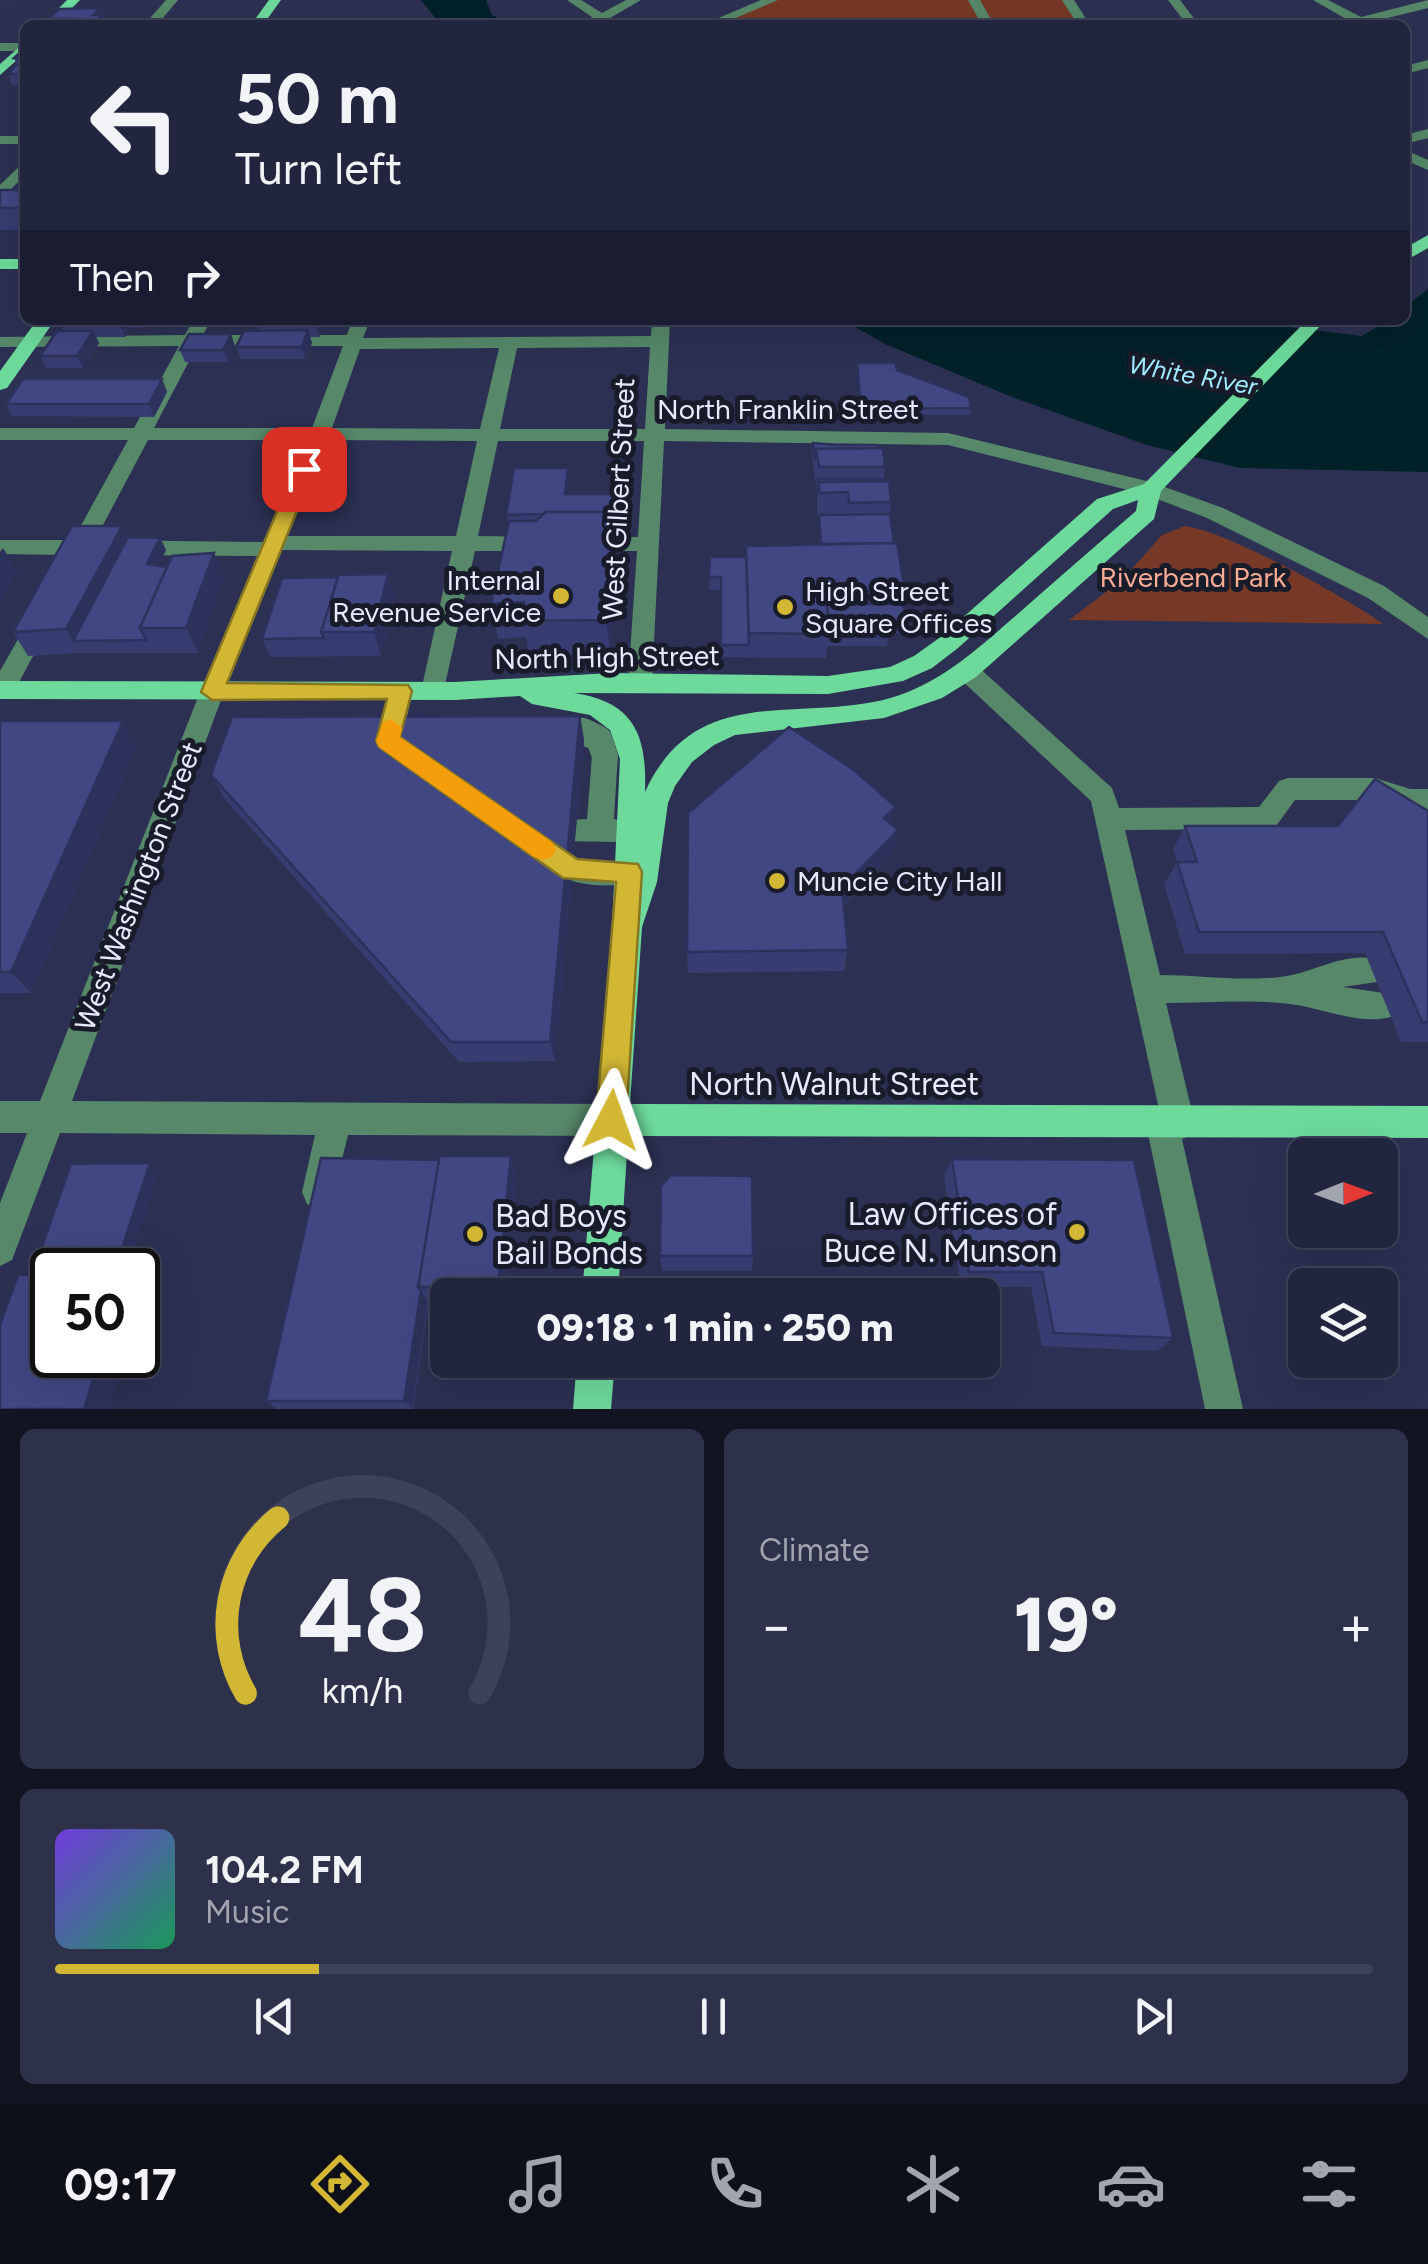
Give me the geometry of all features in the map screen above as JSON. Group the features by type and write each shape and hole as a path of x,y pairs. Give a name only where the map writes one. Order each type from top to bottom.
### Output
{"main road":[{"path":"53,20 74,0"},
{"path":"0,71 20,52"},
{"path":"0,384 42,325"},
{"name":"North High Street","path":"1,690 400,691 640,682 828,685 894,676 923,662 950,642 1105,504 1150,489 1312,325"},
{"name":"North High Street","path":"627,927 644,880 652,816 663,782 680,758 702,740 744,720 870,711 914,701 967,671 1146,514 1150,489"},
{"path":"513,689 599,706 615,716 628,736 633,759 618,831 629,872 627,927 601,1278"},
{"name":"North Walnut Street","path":"611,1120 1428,1122"},
{"path":"592,1409 595,1378"}],"street":[{"path":"154,20 172,0"},
{"path":"573,0 605,20"},
{"path":"595,20 635,0"},
{"path":"721,20 772,0"},
{"path":"1174,0 1189,20"},
{"path":"1320,0 1356,20"},
{"path":"1362,20 1428,4"},
{"path":"0,197 20,172"},
{"path":"1,690 199,325"},
{"name":"West Washington Street","path":"0,1248 207,729 212,692 320,434 359,325"},
{"name":"West Gilbert Street","path":"640,682 661,325"},
{"path":"0,342 659,341"},
{"path":"433,690 510,342"},
{"name":"North Franklin Street","path":"0,434 930,437 1150,489 1215,513 1316,560 1388,600 1428,631"},
{"path":"0,547 649,544"},
{"path":"967,671 1103,796 1148,989 1224,1409"},
{"path":"400,691 388,741 420,763"},
{"path":"527,728 584,730 599,736 606,758 600,820 618,831"},
{"path":"362,729 417,729"},
{"path":"1108,819 1266,818 1288,788 1374,788 1410,800 1428,800"},
{"path":"618,831 515,830 572,870 629,872"},
{"path":"1289,990 1350,971 1372,971"},
{"path":"1148,989 1289,990 1386,1006"},
{"name":"North Walnut Street","path":"0,1118 611,1120"},
{"path":"314,1216 335,1119"}],"green space":[{"path":"772,0 1066,0 1080,20 721,20"},
{"name":"Riverbend Park","path":"1185,526 1257,553 1383,624 1069,620 1122,580 1162,535"}],"water":[{"path":"421,0 486,0 492,15 502,20 437,20"},
{"name":"White River","path":"1428,289 1428,472 1240,468 1147,445 1012,397 885,344 852,325 1273,325 1362,336 1380,325 1410,325 1410,303"}],"building":[{"path":"100,8 93,15 102,15 98,20 48,19 59,9"},
{"path":"16,65 20,65 20,74 8,74"},
{"path":"0,190 20,190 20,208 0,208"},
{"path":"308,330 302,347 236,347 244,331"},
{"path":"57,331 93,331 77,356 40,356"},
{"path":"189,334 231,334 223,350 180,350"},
{"path":"857,363 895,363 897,370 969,397 971,408 861,409"},
{"path":"23,379 162,379 149,404 6,404"},
{"path":"813,443 878,448 816,449 815,461"},
{"path":"883,448 885,467 819,467 816,449"},
{"path":"514,468 568,468 565,494 621,494 620,514 506,515"},
{"path":"818,479 884,481 819,482 818,494"},
{"path":"889,481 891,502 849,503 848,492 819,493 819,482"},
{"path":"546,512 617,512 606,620 523,621 524,602 491,604 509,521 536,521"},
{"path":"890,514 894,543 821,544 819,515"},
{"path":"72,526 122,526 66,629 13,632"},
{"path":"128,537 160,538 147,564 167,567 140,628 146,640 73,641"},
{"path":"897,543 905,592 826,592 829,634 749,633 746,546"},
{"path":"214,553 186,628 140,628 172,556"},
{"path":"710,557 746,557 749,645 721,645 721,577 709,577"},
{"path":"388,574 374,632 321,632 338,575"},
{"path":"338,577 321,632 324,638 262,639 282,578"},
{"path":"827,604 903,604 906,622 888,620 889,634 829,633"},
{"path":"580,716 550,1042 451,1042 211,775 232,717"},
{"path":"0,721 123,721 11,972 0,972"},
{"name":"Muncie City Hall","path":"789,727 854,770 896,807 884,818 898,830 842,888 848,950 687,952 688,813"},
{"path":"1375,779 1428,811 1428,1022 1422,1022 1383,932 1199,932 1177,862 1197,862 1185,826 1338,826"},
{"name":"Bad Boys Bail Bonds","path":"439,1156 511,1156 499,1278 430,1278 430,1287 418,1287"},
{"path":"321,1158 439,1160 404,1401 266,1401"},
{"path":"952,1159 1134,1160 1173,1338 1054,1333 1042,1272 969,1272"},
{"path":"150,1163 122,1248 41,1248 71,1164"},
{"path":"671,1175 752,1176 753,1256 660,1256 661,1186"},
{"path":"18,1275 30,1275 30,1378 94,1378 84,1409 0,1409 0,1325"}],"slow traffic":[{"path":"391,728 388,741 543,850"}],"place":[{"name":"Internal Revenue Service","path":"561,596"},
{"name":"High Street Square Offices","path":"785,607"},
{"name":"Muncie City Hall","path":"777,881"},
{"name":"Law Offices of Buce N. Munson","path":"1077,1232"},
{"name":"Bad Boys Bail Bonds","path":"475,1234"}],"route":[{"path":"304,469 212,692 400,691 388,741 572,870 629,872 611,1120"}]}
